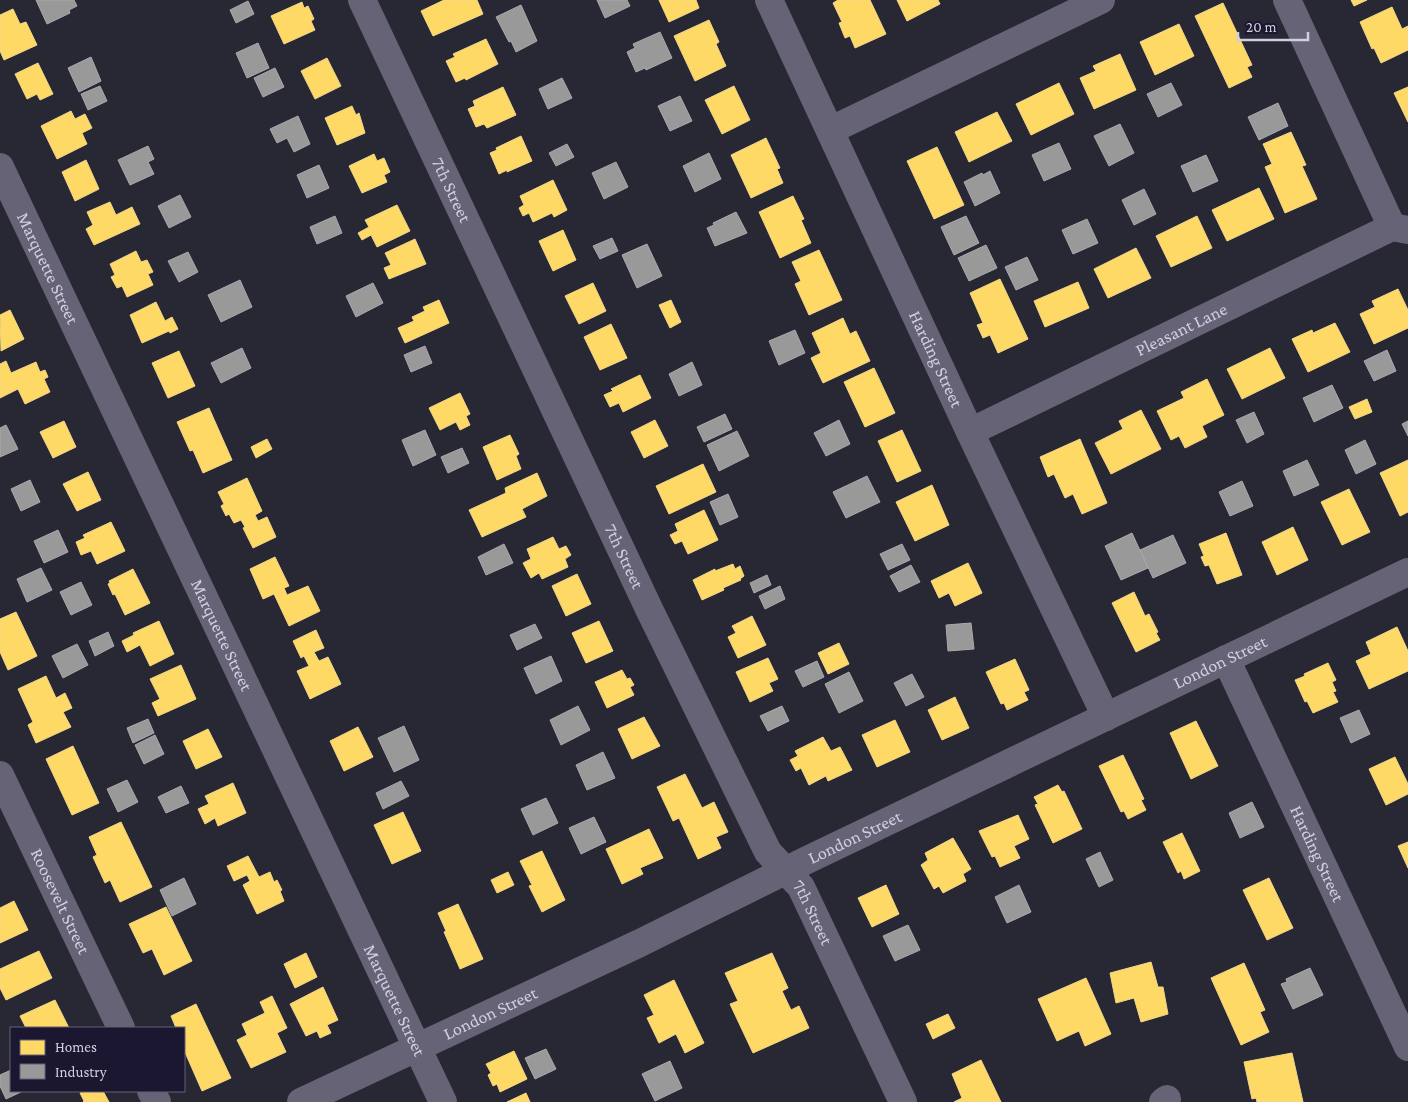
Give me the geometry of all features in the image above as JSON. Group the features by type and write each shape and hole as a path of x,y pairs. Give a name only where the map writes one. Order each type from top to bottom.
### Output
{"street":[{"name":"7th Street","path":"362,0 663,638 768,852 801,887 903,1102"},
{"name":"Harding Street","path":"769,0 970,432 1106,717"},
{"path":"830,130 1101,0"},
{"name":"Pleasant Lane","path":"970,432 1400,229 1287,0"},
{"name":"Marquette Street","path":"0,168 443,1102"},
{"name":"London Street","path":"301,1102 640,943 785,871 1408,572"},
{"name":"Harding Street","path":"1226,659 1399,1007 1408,1047"},
{"name":"Roosevelt Street","path":"0,774 122,1027"}],"building: Homes":[{"path":"444,0 477,0 483,14 433,36 421,11"},
{"path":"659,0 696,0 699,8 669,22"},
{"path":"838,0 870,0 886,34 855,48 850,36 845,38 839,23 842,22 833,3"},
{"path":"897,0 938,0 940,4 907,21"},
{"path":"1351,0 1367,0 1354,6"},
{"path":"302,2 304,8 308,6 314,19 311,21 315,30 284,44 271,16"},
{"path":"1223,3 1252,65 1247,67 1252,77 1229,88 1195,16"},
{"path":"1392,7 1402,29 1408,26 1408,50 1381,63 1374,48 1372,49 1360,22"},
{"path":"13,9 20,24 26,22 37,45 4,60 0,51 0,15"},
{"path":"709,20 719,42 716,44 726,66 695,81 674,36"},
{"path":"1179,24 1194,56 1155,75 1140,42"},
{"path":"486,39 498,64 466,80 465,78 456,82 446,61 455,57 453,54"},
{"path":"1120,54 1136,90 1094,109 1080,78 1096,71 1093,66"},
{"path":"327,58 341,86 315,99 301,71"},
{"path":"38,63 53,94 40,100 37,94 27,99 15,74"},
{"path":"1059,83 1074,114 1031,135 1016,104"},
{"path":"734,86 750,120 722,134 705,100"},
{"path":"503,87 516,115 487,128 484,124 476,127 468,109 475,106 473,101"},
{"path":"1408,87 1408,122 1394,93"},
{"path":"352,106 356,115 359,113 365,133 337,145 325,118"},
{"path":"71,111 75,119 85,114 92,128 82,133 87,144 57,159 41,126"},
{"path":"997,112 1012,141 969,162 955,132"},
{"path":"1291,132 1306,165 1302,166 1317,199 1285,213 1265,167 1272,164 1263,144"},
{"path":"521,136 532,161 499,174 490,153"},
{"path":"766,138 780,168 777,169 783,183 751,198 731,155"},
{"path":"937,147 964,205 934,219 907,161"},
{"path":"374,154 377,161 384,158 390,172 384,175 387,182 362,193 349,166"},
{"path":"86,160 99,189 75,201 62,172"},
{"path":"553,180 567,210 554,217 552,213 533,222 529,213 523,216 519,208 524,205 520,196"},
{"path":"1259,188 1274,219 1227,241 1212,210"},
{"path":"793,196 804,219 801,220 811,243 780,258 759,212"},
{"path":"110,202 116,215 132,207 140,224 94,245 86,229 93,225 87,212"},
{"path":"397,205 410,231 377,247 371,235 362,240 358,233 369,227 365,220"},
{"path":"1197,216 1212,248 1171,267 1156,236"},
{"path":"563,230 576,260 553,271 539,241"},
{"path":"415,239 426,264 389,279 384,268 391,265 385,253"},
{"path":"1136,248 1151,278 1108,298 1094,269"},
{"path":"819,250 842,300 809,315 795,284 801,281 792,262"},
{"path":"136,251 141,262 147,260 153,272 148,274 153,285 127,297 122,286 117,288 111,277 115,275 110,264"},
{"path":"1000,279 1028,339 998,353 990,335 983,338 977,325 983,323 970,293"},
{"path":"1078,282 1089,308 1045,327 1034,301"},
{"path":"593,283 606,311 579,324 565,296"},
{"path":"1398,289 1408,310 1408,328 1374,344 1360,314 1375,307 1372,301"},
{"path":"439,300 449,323 405,343 398,328 414,321 412,317 425,311 423,307"},
{"path":"671,300 681,322 670,328 659,305"},
{"path":"156,302 165,321 172,317 178,329 142,343 130,315"},
{"path":"10,310 24,339 1,351 0,315"},
{"path":"843,318 850,334 856,331 870,361 823,383 811,358 821,353 812,333"},
{"path":"1335,323 1350,352 1308,372 1292,339 1312,330 1313,333"},
{"path":"611,324 627,358 600,370 584,337"},
{"path":"1270,348 1285,378 1242,399 1227,369"},
{"path":"179,351 195,386 168,398 152,363"},
{"path":"6,361 11,373 36,362 40,372 45,370 48,377 44,379 50,392 25,404 18,389 0,398 0,364"},
{"path":"874,368 895,413 865,427 844,382"},
{"path":"640,375 651,398 623,412 619,403 610,407 604,395 613,391 611,389"},
{"path":"1207,379 1224,415 1202,426 1207,437 1185,448 1179,436 1171,440 1157,411 1184,398 1181,392"},
{"path":"460,393 470,414 466,416 470,425 460,430 456,422 440,430 429,408"},
{"path":"1367,399 1372,412 1355,419 1349,407"},
{"path":"209,408 232,460 203,473 193,450 190,451 177,422"},
{"path":"1141,410 1161,449 1111,474 1095,443 1123,429 1119,421"},
{"path":"655,420 668,446 644,458 631,432"},
{"path":"64,421 76,447 53,458 40,432"},
{"path":"902,430 921,471 897,482 878,441"},
{"path":"510,435 519,454 516,456 521,469 497,480 483,447"},
{"path":"267,439 272,449 256,458 251,447"},
{"path":"1080,439 1107,503 1082,514 1073,494 1065,498 1054,474 1048,477 1040,457"},
{"path":"1408,460 1408,512 1400,516 1380,473"},
{"path":"703,464 716,492 669,514 656,486"},
{"path":"88,472 101,500 77,511 63,484"},
{"path":"537,473 547,496 522,509 526,517 482,537 469,510 506,493 505,488"},
{"path":"247,478 262,511 255,515 258,521 267,517 276,537 253,548 241,520 234,523 229,514 226,516 221,506 224,504 218,492"},
{"path":"932,485 949,525 915,541 896,502"},
{"path":"1349,489 1370,532 1342,545 1321,502"},
{"path":"704,510 718,540 688,554 682,541 675,544 670,535 678,531 675,524"},
{"path":"111,522 125,551 97,564 91,551 81,555 76,542 85,538 83,535"},
{"path":"1293,527 1308,560 1277,575 1262,542"},
{"path":"1226,533 1242,575 1217,584 1209,565 1205,566 1201,557 1204,556 1199,544"},
{"path":"553,537 559,549 566,546 571,555 565,559 568,567 542,579 539,573 531,578 523,563 531,559 527,549"},
{"path":"275,557 289,586 284,588 287,595 308,586 320,611 289,626 274,594 263,599 250,569"},
{"path":"968,563 982,593 955,606 949,593 939,598 931,581"},
{"path":"733,564 735,569 740,566 744,576 741,580 702,600 693,580 715,569 715,571"},
{"path":"133,569 150,603 125,615 108,584 110,583 109,581"},
{"path":"577,574 591,604 566,616 552,586"},
{"path":"1134,592 1145,616 1149,614 1160,640 1136,652 1112,603"},
{"path":"16,612 37,656 8,670 0,652 0,619"},
{"path":"752,616 766,645 738,658 728,637 736,633 732,626"},
{"path":"159,621 174,654 150,666 140,645 127,652 122,641 134,635 133,633"},
{"path":"599,621 613,651 586,663 572,633"},
{"path":"1397,627 1408,651 1408,671 1369,689 1356,661 1371,654 1366,642"},
{"path":"316,630 324,648 314,652 319,661 328,657 341,684 310,699 297,671 309,666 304,656 301,658 293,641"},
{"path":"839,643 849,664 828,674 818,653"},
{"path":"768,658 778,679 769,683 773,691 750,702 736,672"},
{"path":"1015,659 1029,690 1024,692 1028,700 1007,710 1004,703 1001,704 986,672"},
{"path":"1328,663 1336,680 1332,682 1336,691 1333,692 1338,702 1313,713 1307,701 1305,702 1295,680"},
{"path":"181,665 196,699 158,716 152,703 160,699 150,679"},
{"path":"622,670 627,679 630,678 634,685 630,687 634,695 607,708 595,682"},
{"path":"46,676 56,698 65,693 72,708 63,712 71,727 36,743 28,725 33,722 18,689"},
{"path":"955,697 969,728 942,740 928,710"},
{"path":"644,717 660,746 632,759 618,729"},
{"path":"895,720 910,752 877,767 862,735"},
{"path":"1196,721 1218,766 1191,779 1170,733"},
{"path":"358,727 373,757 344,771 330,741"},
{"path":"208,729 222,757 196,769 183,741"},
{"path":"823,737 831,751 840,747 852,770 828,781 826,776 809,785 801,768 796,771 790,760 798,756 795,751"},
{"path":"73,746 99,803 72,815 46,759"},
{"path":"1123,755 1144,799 1141,800 1146,810 1128,819 1124,811 1121,812 1099,766"},
{"path":"1395,757 1408,784 1408,794 1386,805 1369,769"},
{"path":"685,774 702,808 714,802 728,832 716,837 721,848 698,859 679,818 673,821 657,787"},
{"path":"233,783 246,813 218,826 215,818 205,824 198,809 209,804 205,796"},
{"path":"1058,785 1062,792 1064,791 1082,829 1053,843 1035,805 1038,804 1034,797"},
{"path":"403,812 421,851 392,864 374,825"},
{"path":"1018,815 1029,839 1014,846 1020,858 1000,867 995,856 992,857 979,831"},
{"path":"121,822 152,887 120,902 110,880 105,883 93,857 97,855 89,837"},
{"path":"649,829 663,858 640,868 643,874 622,884 606,849"},
{"path":"1182,833 1200,871 1184,879 1181,871 1178,873 1163,842"},
{"path":"953,838 971,869 963,874 966,881 943,893 939,886 934,889 921,865 928,860 925,853"},
{"path":"1408,842 1408,868 1398,846"},
{"path":"542,851 565,900 542,912 529,886 532,885 520,861"},
{"path":"248,856 259,877 270,872 274,882 277,880 282,890 280,891 284,901 257,914 243,885 250,881 247,875 234,881 227,866"},
{"path":"508,872 514,885 497,893 491,880"},
{"path":"1269,878 1293,928 1267,940 1243,890"},
{"path":"886,885 899,914 872,927 858,898"},
{"path":"14,901 28,930 0,943 0,908"},
{"path":"458,904 483,959 460,969 438,913"},
{"path":"166,907 192,961 164,975 152,949 143,953 129,924"},
{"path":"39,951 52,978 6,1000 0,988 0,969"},
{"path":"306,953 317,977 295,988 284,964"},
{"path":"772,953 788,988 782,991 791,1010 799,1006 809,1028 753,1053 730,1004 738,1001 725,973"},
{"path":"1151,962 1158,987 1163,987 1168,1014 1141,1022 1134,998 1116,1003 1110,973"},
{"path":"1244,963 1265,1010 1260,1012 1269,1032 1241,1045 1211,978"},
{"path":"1086,978 1111,1034 1085,1046 1079,1031 1057,1041 1038,999"},
{"path":"674,980 704,1043 685,1053 676,1034 659,1043 647,1018 654,1015 644,995"},
{"path":"323,987 338,1020 327,1025 331,1033 320,1038 317,1031 306,1036 290,1004"},
{"path":"272,996 287,1028 277,1033 286,1052 251,1068 237,1040 247,1035 242,1024 265,1013 260,1002"},
{"path":"55,1000 68,1027 26,1027 20,1016"},
{"path":"196,1004 231,1078 202,1091 185,1052 185,1027 176,1027 171,1016"},
{"path":"948,1014 955,1028 933,1039 926,1024"},
{"path":"514,1051 527,1079 500,1092 497,1084 493,1086 488,1075 491,1073 486,1064"},
{"path":"1292,1053 1303,1102 1257,1102 1256,1098 1252,1099 1244,1062"},
{"path":"981,1060 1001,1102 954,1102 962,1098 952,1074"},
{"path":"104,1092 109,1102 83,1102 80,1093"},
{"path":"526,1093 530,1102 507,1102"}],"building: Industry":[{"path":"36,0 74,0 77,6 69,10 70,13 47,24"},
{"path":"597,0 627,0 630,6 605,18"},
{"path":"248,1 254,14 236,23 230,10"},
{"path":"521,5 537,41 516,52 496,17"},
{"path":"660,32 672,58 646,70 645,68 636,72 627,52 635,48 633,44"},
{"path":"258,43 269,68 247,78 236,53"},
{"path":"91,57 101,81 79,92 68,68"},
{"path":"275,68 284,87 263,97 254,78"},
{"path":"562,78 572,98 548,109 539,89"},
{"path":"1171,83 1182,105 1158,117 1147,94"},
{"path":"100,86 107,101 88,110 81,94"},
{"path":"680,96 692,121 670,131 658,106"},
{"path":"1278,103 1288,126 1259,140 1248,117"},
{"path":"298,116 310,144 294,152 287,138 277,143 270,129"},
{"path":"1120,124 1134,153 1109,166 1094,136"},
{"path":"1059,143 1071,169 1044,181 1032,155"},
{"path":"567,144 574,157 556,166 549,153"},
{"path":"148,146 154,159 148,162 154,174 130,185 118,160"},
{"path":"709,153 721,179 695,192 683,166"},
{"path":"1206,155 1218,181 1193,192 1181,166"},
{"path":"616,162 628,187 604,199 592,173"},
{"path":"319,165 329,188 307,198 297,175"},
{"path":"990,171 1000,193 975,206 964,182"},
{"path":"1144,189 1156,214 1134,225 1122,200"},
{"path":"180,195 191,217 169,228 158,206"},
{"path":"736,212 747,233 715,246 707,228"},
{"path":"335,216 342,233 317,244 310,227"},
{"path":"966,216 979,243 954,255 941,227"},
{"path":"1087,219 1098,243 1073,254 1062,230"},
{"path":"612,238 618,251 600,259 593,246"},
{"path":"647,244 662,276 637,288 622,255"},
{"path":"986,245 997,268 969,281 958,258"},
{"path":"188,252 198,272 179,282 168,261"},
{"path":"1027,257 1038,280 1016,290 1005,267"},
{"path":"240,280 252,307 221,322 208,295"},
{"path":"373,283 383,303 356,317 346,296"},
{"path":"795,330 805,353 779,365 769,341"},
{"path":"425,346 432,363 411,372 404,355"},
{"path":"242,348 251,368 221,383 211,363"},
{"path":"1387,350 1396,371 1374,381 1364,361"},
{"path":"692,362 702,385 679,396 669,374"},
{"path":"1332,385 1343,408 1314,422 1303,398"},
{"path":"1254,412 1264,434 1247,443 1236,420"},
{"path":"725,414 732,429 704,442 697,427"},
{"path":"839,420 850,444 826,456 814,433"},
{"path":"1408,421 1408,436 1402,424"},
{"path":"6,425 18,449 0,457 0,428"},
{"path":"425,430 436,455 413,466 402,440"},
{"path":"737,431 749,456 719,471 707,445"},
{"path":"1365,440 1376,464 1356,474 1345,450"},
{"path":"462,448 469,463 448,473 441,457"},
{"path":"1307,460 1319,485 1294,496 1283,471"},
{"path":"867,476 880,502 846,518 833,492"},
{"path":"30,480 40,502 21,511 11,489"},
{"path":"1242,481 1253,506 1230,516 1219,492"},
{"path":"728,494 738,517 720,525 710,502"},
{"path":"58,530 68,552 44,563 34,541"},
{"path":"1132,533 1148,568 1121,580 1105,546"},
{"path":"1173,535 1186,563 1153,578 1140,550"},
{"path":"504,544 513,563 486,575 478,557"},
{"path":"902,544 910,560 888,570 880,554"},
{"path":"911,565 920,582 899,592 890,576"},
{"path":"41,568 52,590 27,602 17,579"},
{"path":"767,575 771,585 754,593 750,583"},
{"path":"81,582 92,605 71,615 60,592"},
{"path":"780,586 785,599 765,609 759,596"},
{"path":"971,623 974,649 948,651 946,625"},
{"path":"535,624 542,638 517,650 510,635"},
{"path":"108,632 114,646 95,656 89,641"},
{"path":"77,644 88,665 63,678 52,656"},
{"path":"551,656 562,681 536,694 524,668"},
{"path":"817,661 824,677 803,687 795,671"},
{"path":"849,672 863,701 839,713 825,684"},
{"path":"912,674 924,697 906,706 894,683"},
{"path":"578,706 590,730 561,745 550,720"},
{"path":"782,706 789,721 768,731 760,716"},
{"path":"1359,710 1370,734 1351,743 1340,718"},
{"path":"148,719 154,733 133,743 127,728"},
{"path":"404,726 419,760 394,772 378,738"},
{"path":"155,735 164,754 144,764 135,745"},
{"path":"603,752 615,778 587,790 576,765"},
{"path":"127,780 138,802 118,812 107,789"},
{"path":"401,781 409,796 383,809 376,793"},
{"path":"181,786 189,803 166,813 158,797"},
{"path":"546,798 558,823 533,835 521,809"},
{"path":"1252,802 1264,827 1240,838 1229,813"},
{"path":"594,817 606,842 581,854 569,828"},
{"path":"1100,852 1113,880 1099,887 1086,859"},
{"path":"184,878 196,904 172,916 160,890"},
{"path":"1019,885 1031,912 1007,923 995,897"},
{"path":"908,925 920,950 895,961 883,936"},
{"path":"1310,968 1323,995 1293,1009 1281,984 1287,982 1286,979"},
{"path":"546,1049 556,1069 535,1079 525,1058"},
{"path":"670,1061 682,1088 655,1101 642,1074"},
{"path":"10,1070 10,1092 21,1092 6,1099 0,1086 0,1075"}]}
